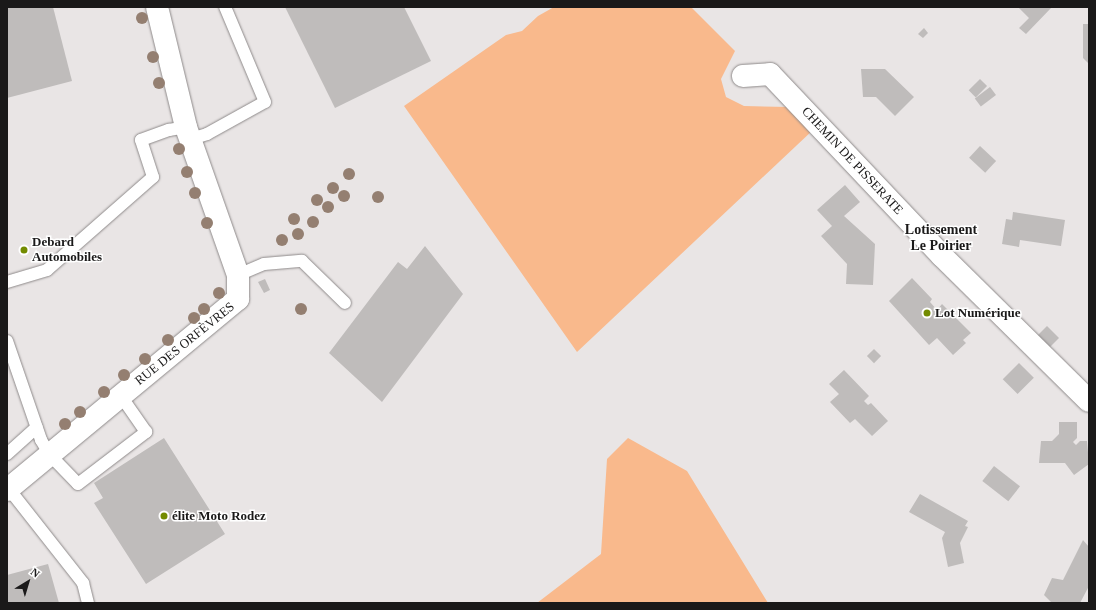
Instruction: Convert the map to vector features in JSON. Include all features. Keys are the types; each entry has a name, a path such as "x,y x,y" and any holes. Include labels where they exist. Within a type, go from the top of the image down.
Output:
{"street":[{"name":"RUE DES ORFÈVRES","path":"8,489 238,300 238,275 188,133 156,7"},
{"name":"CHEMIN DE PISSERATE","path":"743,76 770,74 942,256 1089,402"}],"lane":[{"path":"7,282 47,270 153,177 141,140 169,130 207,134 265,102 225,7"},
{"path":"238,275 264,264 302,261 345,303"},
{"path":"7,341 37,427 50,455 78,484 146,432 121,396"},
{"path":"7,454 37,427"},
{"path":"8,489 83,583 88,603"}],"shaded area":[{"path":"554,7 691,7 735,51 721,79 726,97 744,106 790,107 813,130 577,352 404,106 506,35 522,31 538,16"},
{"path":"628,438 687,471 768,603 537,603 601,554 607,459"}],"building":[{"path":"7,7 53,7 72,81 7,98"},
{"path":"285,7 404,7 431,61 335,108"},
{"path":"1018,7 1052,7 1026,34 1019,28 1029,18"},
{"path":"1083,24 1089,24 1089,64 1083,58"},
{"path":"924,28 928,33 923,38 918,34"},
{"path":"861,69 885,69 914,97 895,116 876,97 863,97"},
{"path":"980,79 987,86 976,97 969,90"},
{"path":"990,87 996,95 981,106 975,98"},
{"path":"980,146 996,161 985,173 969,158"},
{"path":"845,185 860,202 844,216 875,244 873,285 846,284 847,264 821,236 832,226 817,210"},
{"path":"1013,212 1065,220 1061,246 1020,240 1019,247 1002,244 1006,219 1012,220"},
{"path":"425,246 463,294 382,402 329,353 398,262 407,269"},
{"name":"Lot Numérique","path":"912,278 932,299 930,302 937,310 942,304 971,333 963,340 966,343 953,355 937,338 929,345 889,301"},
{"path":"265,279 270,290 264,293 258,282"},
{"path":"1047,326 1059,338 1046,351 1034,339"},
{"path":"874,349 881,356 874,363 867,356"},
{"path":"1019,363 1034,378 1018,394 1003,379"},
{"path":"844,370 869,396 864,401 868,405 871,403 888,421 872,436 855,419 850,423 830,402 839,394 829,384"},
{"path":"1059,422 1077,422 1077,438 1073,442 1076,445 1080,441 1087,441 1089,464 1074,475 1065,463 1039,463 1041,441 1052,441 1059,434"},
{"name":"élite Moto Rodez","path":"164,438 225,534 146,584 94,503 103,498 94,483"},
{"path":"994,466 1020,486 1008,501 982,481"},
{"path":"920,494 968,521 965,526 968,527 960,543 964,563 948,567 942,538 945,532 909,512"},
{"path":"1083,540 1089,547 1089,586 1080,603 1052,603 1044,595 1052,578 1063,580"},
{"path":"48,564 59,603 7,603 7,575"}],"place":[{"name":"Debard Automobiles","path":"24,250"},
{"name":"Lot Numérique","path":"927,313"},
{"name":"élite Moto Rodez","path":"164,516"}],"district":[{"name":"Lotissement Le Poirier","path":"941,238"}]}
